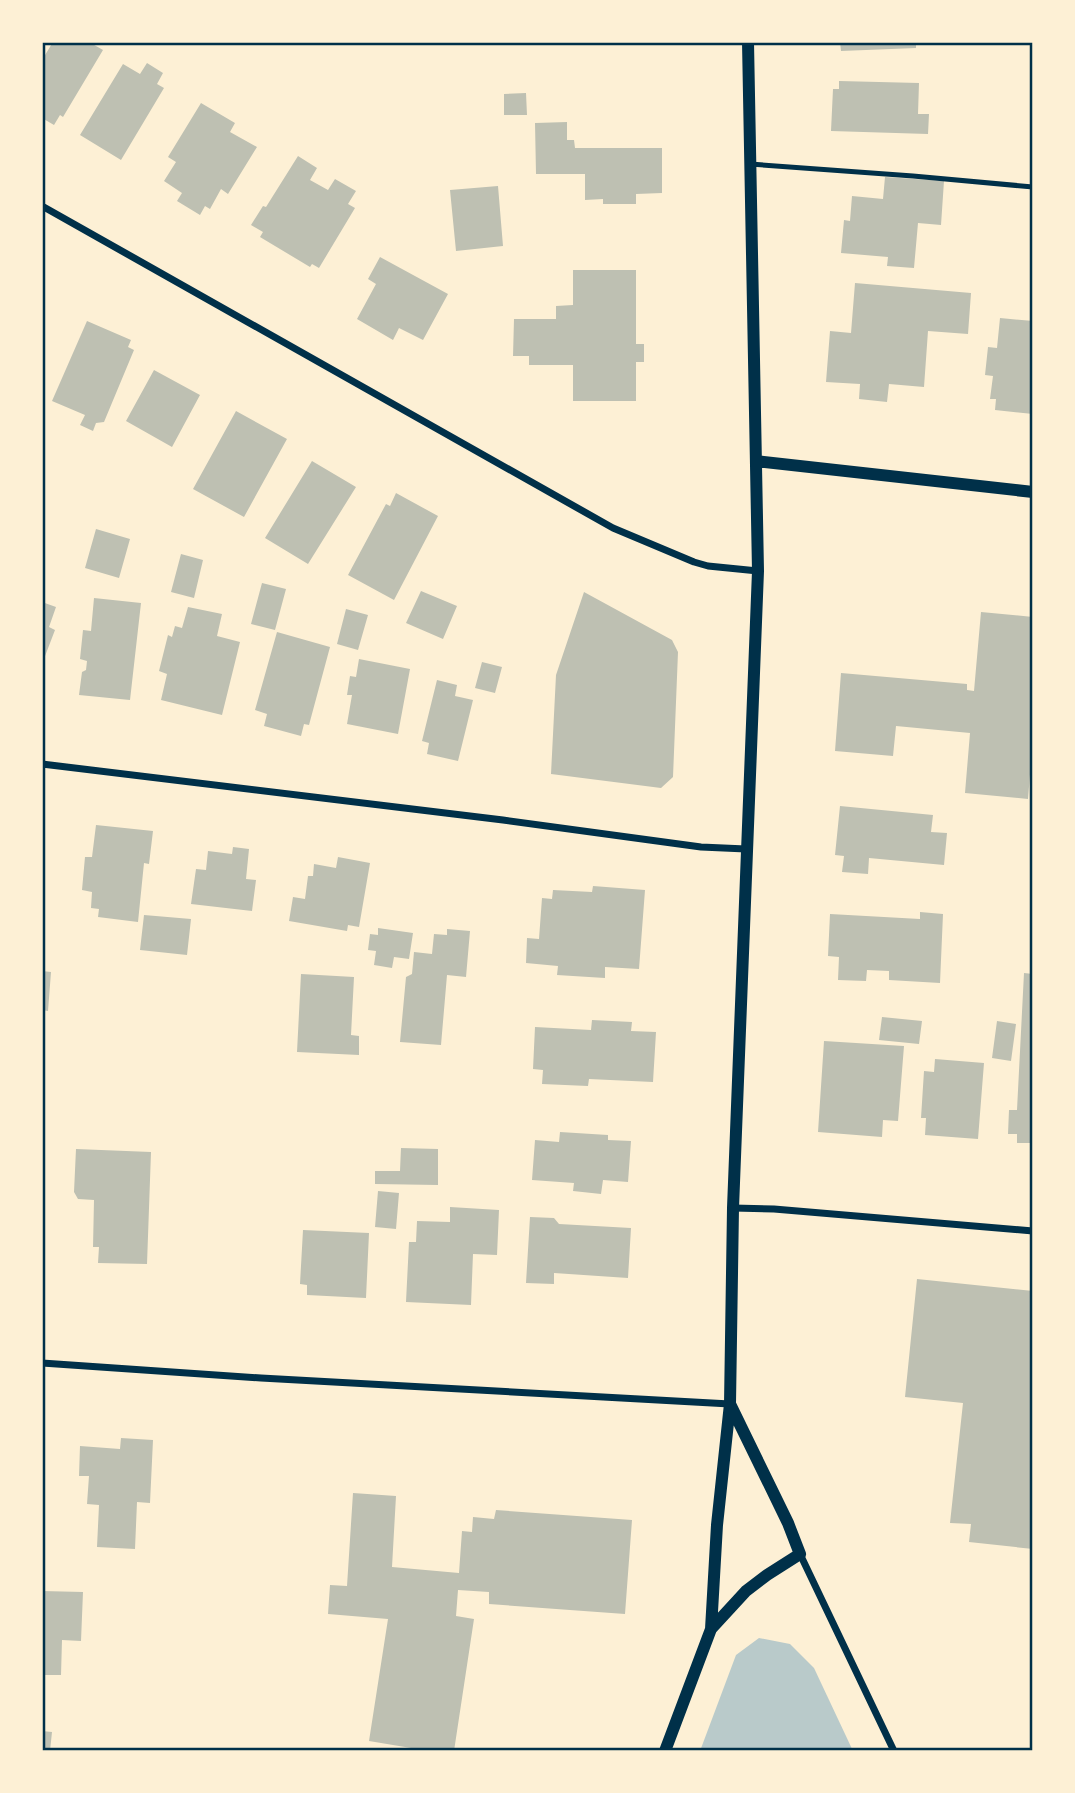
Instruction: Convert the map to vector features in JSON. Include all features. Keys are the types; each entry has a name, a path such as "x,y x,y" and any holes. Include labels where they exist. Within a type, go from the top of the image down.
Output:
{"street":[{"path":"665,1751 711,1629 717,1525 730,1404 733,1208 758,571 748,42"},
{"path":"42,206 613,528 694,562 758,571"},
{"path":"756,461 1033,492"},
{"path":"42,764 701,847 746,849"},
{"path":"733,1208 774,1209 1033,1231"},
{"path":"42,1363 730,1404"},
{"path":"730,1404 894,1751"},
{"path":"711,1629 746,1591 767,1574 800,1554"}],"lane":[{"path":"750,164 1033,187"}],"shaded area":[{"path":"759,1638 790,1644 814,1668 853,1751 700,1751 736,1655"}],"building":[{"path":"53,42 89,42 103,50 63,117 60,115 54,125 42,118 42,60"},
{"path":"840,42 916,42 916,48 841,51"},
{"path":"147,63 163,73 157,84 164,88 121,160 80,135 123,64 140,74"},
{"path":"839,81 919,83 918,114 929,114 928,134 831,131 833,89 839,89"},
{"path":"526,93 527,115 504,115 504,94"},
{"path":"201,103 235,123 230,132 257,147 228,194 221,189 210,209 205,206 200,215 177,201 182,193 164,181 176,162 168,157"},
{"path":"567,122 567,140 574,140 575,148 662,148 662,193 636,194 636,204 603,204 603,199 585,200 585,174 536,174 535,123"},
{"path":"298,156 317,168 310,180 328,190 335,179 356,191 348,204 355,208 319,268 312,264 310,267 260,237 263,232 251,225 263,206 266,207"},
{"path":"885,177 944,181 941,225 918,223 914,268 887,266 888,257 841,253 844,220 850,221 852,196 883,199"},
{"path":"498,186 503,246 456,251 450,190"},
{"path":"380,257 448,294 423,340 399,328 393,340 357,319 376,284 368,279"},
{"path":"573,270 636,270 636,344 644,344 644,362 636,362 636,401 573,401 573,365 529,365 529,356 513,356 514,319 556,319 556,306 573,305"},
{"path":"855,283 971,293 968,334 928,331 924,387 889,384 887,402 859,399 860,384 826,382 830,331 851,333"},
{"path":"1000,318 1033,321 1033,414 995,410 996,399 990,399 993,376 985,375 988,347 997,348"},
{"path":"87,321 131,340 128,347 134,350 104,422 96,423 93,431 80,425 85,415 52,401"},
{"path":"154,370 200,395 172,447 126,421"},
{"path":"236,411 287,439 244,517 193,489"},
{"path":"312,461 356,487 308,564 265,538"},
{"path":"396,493 438,516 394,600 348,575 386,504 390,506"},
{"path":"96,529 130,539 119,578 85,568"},
{"path":"181,554 203,560 194,598 171,592"},
{"path":"262,583 286,589 275,630 251,624"},
{"path":"421,591 457,606 443,639 406,623"},
{"path":"584,592 672,640 678,652 673,777 661,788 551,774 556,675"},
{"path":"94,598 141,603 130,700 79,695 82,672 86,670 87,661 80,659 83,630 91,631"},
{"path":"42,602 56,607 49,627 55,630 42,664"},
{"path":"188,607 222,614 217,636 240,642 222,715 161,700 167,674 159,671 168,635 172,637 175,626 182,628"},
{"path":"346,609 368,615 358,650 337,644"},
{"path":"981,612 1033,617 1033,737 1028,799 965,793 970,733 896,726 893,756 835,751 841,673 967,684 967,690 974,691"},
{"path":"277,632 330,647 309,725 304,724 301,736 264,726 267,714 255,710"},
{"path":"359,659 410,669 398,734 347,724 352,695 347,695 350,676 356,677"},
{"path":"482,662 502,667 495,693 475,688"},
{"path":"437,680 457,685 455,696 473,700 458,761 427,754 429,743 422,741"},
{"path":"840,806 933,815 931,832 947,833 944,865 869,858 868,874 842,872 844,856 835,855"},
{"path":"96,825 153,831 149,864 144,863 138,922 98,917 99,909 91,908 92,892 82,890 85,857 92,857"},
{"path":"233,847 249,849 246,879 256,880 252,911 191,904 196,869 206,870 208,851 232,854"},
{"path":"338,857 370,863 359,927 348,925 347,931 289,921 293,897 305,899 308,876 313,876 314,864 336,868"},
{"path":"593,886 645,890 639,969 605,967 605,978 557,975 558,966 526,963 527,938 539,939 542,898 552,899 553,890 592,892"},
{"path":"920,912 943,914 940,983 889,980 889,971 867,970 866,981 838,980 839,957 828,956 830,914 920,919"},
{"path":"144,915 191,919 187,955 140,950"},
{"path":"378,928 413,933 409,959 394,957 392,968 374,965 376,951 368,950 370,934 378,935"},
{"path":"447,929 470,931 466,977 447,975 441,1045 400,1042 406,977 412,974 414,952 432,954 434,934 447,935"},
{"path":"42,971 51,972 48,1011 42,1010"},
{"path":"1024,973 1033,974 1033,1143 1017,1143 1017,1134 1008,1134 1009,1110 1017,1110"},
{"path":"301,974 354,977 351,1035 359,1036 359,1055 297,1052"},
{"path":"882,1017 922,1021 919,1044 879,1040"},
{"path":"592,1020 632,1022 631,1031 656,1032 653,1082 589,1079 588,1086 542,1084 543,1070 533,1069 535,1027 591,1030"},
{"path":"997,1021 1016,1024 1011,1061 992,1058"},
{"path":"824,1041 904,1046 898,1121 883,1120 882,1137 818,1132"},
{"path":"935,1059 984,1063 978,1139 925,1135 926,1118 921,1118 924,1071 934,1072"},
{"path":"560,1132 608,1135 608,1140 631,1141 628,1182 603,1180 601,1194 573,1191 574,1183 532,1180 535,1140 559,1142"},
{"path":"401,1148 438,1149 438,1185 375,1184 375,1171 400,1171"},
{"path":"76,1149 151,1152 147,1264 98,1263 99,1247 93,1247 94,1200 78,1199 74,1192"},
{"path":"378,1191 399,1193 396,1229 375,1227"},
{"path":"450,1207 499,1210 497,1255 473,1254 471,1305 406,1302 409,1242 416,1242 417,1221 450,1222"},
{"path":"530,1217 554,1218 559,1224 631,1228 628,1278 554,1273 554,1284 526,1283"},
{"path":"303,1230 369,1233 366,1298 307,1295 307,1285 300,1284"},
{"path":"917,1279 1033,1291 1033,1549 969,1542 971,1524 950,1523 963,1403 905,1397"},
{"path":"121,1438 153,1440 150,1503 137,1502 135,1549 97,1547 99,1505 87,1504 89,1476 79,1476 80,1446 120,1449"},
{"path":"353,1493 396,1496 392,1567 459,1573 462,1531 472,1532 473,1517 494,1519 496,1510 632,1520 625,1614 489,1604 489,1592 458,1590 456,1616 474,1619 454,1751 429,1751 369,1741 388,1619 328,1614 330,1585 347,1586"},
{"path":"42,1591 83,1592 81,1641 62,1640 61,1675 42,1675"},
{"path":"42,1731 52,1732 50,1751 42,1751"}]}
